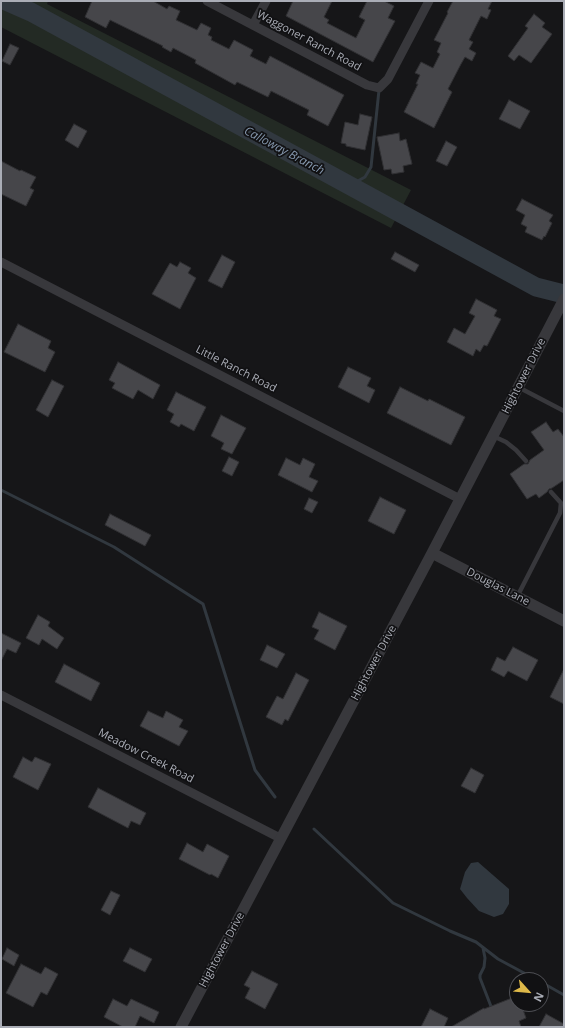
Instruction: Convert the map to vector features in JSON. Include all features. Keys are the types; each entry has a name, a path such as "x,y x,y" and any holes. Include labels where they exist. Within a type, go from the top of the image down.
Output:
{"street":[{"name":"Waggoner Ranch Road","path":"207,1 367,85 379,88 388,79 429,1"},
{"path":"253,25 266,1"},
{"name":"Little Ranch Road","path":"1,262 460,499"},
{"name":"Hightower Drive","path":"181,1027 432,553 564,298"},
{"name":"Douglas Lane","path":"432,553 564,621"},
{"name":"Meadow Creek Road","path":"1,696 280,838"}],"lane":[{"path":"518,387 564,411"},
{"path":"493,436 506,442 526,461"},
{"path":"517,597 560,513 561,504 551,492"}],"shaded area":[{"path":"1,1 48,1 47,4 411,190 391,228 1,27"},
{"path":"478,862 509,889 509,904 503,914 494,917 479,911 460,889 465,872 471,863"}],"building":[{"path":"92,1 153,1 167,9 169,6 180,11 176,20 197,30 201,23 211,28 208,35 212,37 211,40 229,49 234,40 253,50 250,56 266,64 270,56 344,95 328,126 307,115 309,110 271,91 268,97 237,82 235,85 195,63 196,60 173,48 171,52 162,47 163,46 110,20 106,28 85,17"},
{"path":"293,1 332,1 324,17 329,20 327,23 356,38 365,20 359,17 367,1 384,1 394,6 388,18 395,21 373,62 286,16"},
{"path":"453,1 492,1 488,9 491,10 487,19 481,16 469,40 473,42 469,49 476,53 472,61 465,57 461,64 448,89 452,92 434,128 404,112 418,84 416,84 420,75 415,73 421,62 433,68 440,54 437,52 441,43 434,40"},
{"path":"534,14 545,23 542,27 552,34 531,63 519,55 514,61 508,56 528,28 525,26"},
{"path":"10,44 19,48 10,65 2,61"},
{"path":"509,100 530,111 520,129 499,119"},
{"path":"360,114 372,117 365,150 346,146 346,144 341,143 345,122 358,125"},
{"path":"74,124 87,131 78,148 65,140"},
{"path":"399,133 400,141 406,139 412,164 403,166 404,172 392,174 391,169 384,170 377,137"},
{"path":"446,141 457,147 447,166 436,161"},
{"path":"1,161 36,177 30,188 34,190 26,206 1,194"},
{"path":"522,199 553,215 549,221 552,223 542,240 525,232 527,227 521,224 525,215 516,210"},
{"path":"395,252 419,265 415,272 391,259"},
{"path":"222,255 235,262 222,288 208,281"},
{"path":"180,262 191,268 188,273 196,278 180,309 152,294 170,263 177,267"},
{"path":"476,299 497,310 494,316 501,319 487,346 484,345 480,352 476,349 473,356 447,342 454,328 465,334 475,316 469,313"},
{"path":"18,324 51,341 48,348 55,352 45,372 4,352"},
{"path":"118,362 160,385 153,399 138,390 133,399 112,388 115,383 109,380"},
{"path":"348,367 371,378 367,386 375,390 369,403 338,387"},
{"path":"52,380 64,386 48,417 36,410"},
{"path":"400,387 428,401 429,399 465,417 451,445 387,413"},
{"path":"176,392 206,407 194,431 181,424 179,427 170,422 174,414 167,410"},
{"path":"221,415 246,428 232,454 221,449 224,443 211,436"},
{"path":"546,422 553,432 558,429 564,437 564,480 549,489 539,498 536,494 527,499 510,474 524,464 528,464 530,460 544,450 531,432"},
{"path":"229,457 239,462 232,476 222,471"},
{"path":"286,458 300,465 303,458 315,464 309,477 318,481 312,492 278,475"},
{"path":"380,497 406,510 394,534 368,521"},
{"path":"309,498 318,502 312,513 304,509"},
{"path":"110,514 151,535 145,546 105,525"},
{"path":"319,612 347,626 335,650 314,639 319,630 312,627"},
{"path":"38,615 50,622 48,626 64,638 57,649 42,639 39,645 26,638"},
{"path":"1,633 21,643 16,653 7,649 1,661"},
{"path":"267,645 285,654 277,668 260,660"},
{"path":"513,647 538,660 527,681 508,671 504,677 491,670 497,657 505,661"},
{"path":"64,664 100,683 91,701 55,682"},
{"path":"564,669 564,704 550,697"},
{"path":"296,673 309,680 288,721 285,719 282,725 266,717 277,696 283,699"},
{"path":"148,711 163,718 166,711 183,720 179,727 188,731 179,746 140,726"},
{"path":"23,757 32,762 35,757 51,764 38,790 13,777"},
{"path":"471,768 484,775 475,793 461,786"},
{"path":"98,788 146,813 140,825 131,821 128,828 88,807"},
{"path":"187,843 203,852 207,844 229,856 218,878 179,859"},
{"path":"111,891 120,895 110,915 101,910"},
{"path":"7,948 19,955 14,966 2,959"},
{"path":"130,948 152,959 145,972 123,961"},
{"path":"21,964 41,974 45,967 58,974 47,995 41,992 33,1007 6,993"},
{"path":"252,971 278,984 265,1009 245,998 250,988 244,985"},
{"path":"113,999 127,1006 131,999 159,1012 154,1023 140,1016 135,1027 123,1027 104,1017"},
{"path":"509,999 509,1012 524,1012 526,1018 519,1021 521,1027 451,1027 484,1009"},
{"path":"430,1009 448,1018 444,1027 421,1027"},
{"path":"546,1014 564,1024 564,1027 539,1027"}],"waterway":[{"name":"Calloway Branch","path":"6,1 31,12 536,287 564,294"},
{"path":"323,171 356,182 365,177 371,167 379,90"},
{"path":"1,490 114,547 203,604 255,770 275,797"},
{"path":"314,829 393,903 476,942 498,959 522,972"},
{"path":"483,948 485,958 484,967 480,978 492,1009"},
{"path":"549,987 564,995"}]}
